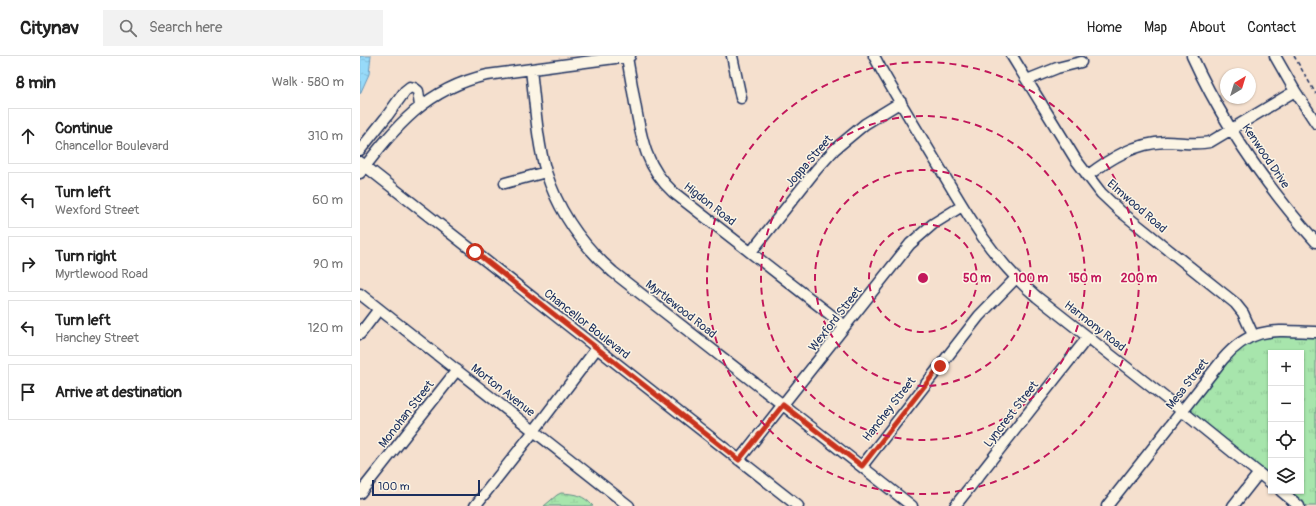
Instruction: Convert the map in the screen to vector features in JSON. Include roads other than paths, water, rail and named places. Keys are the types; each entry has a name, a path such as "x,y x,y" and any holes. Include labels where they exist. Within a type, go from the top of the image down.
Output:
{"street":[{"path":"362,167 401,122 420,106 441,92 475,78 629,56"},
{"name":"Higdon Road","path":"629,56 641,138 645,152 661,180 673,192 752,252 845,326"},
{"path":"732,56 741,98"},
{"name":"Harmony Road","path":"874,56 962,206 989,247 1016,278 1037,297 1268,480"},
{"name":"Elmwood Road","path":"1012,56 1087,176 1101,193 1120,211 1236,303 1243,313 1253,335"},
{"name":"Kenwood Drive","path":"1192,56 1213,97 1247,154 1269,186 1316,242"},
{"path":"1275,56 1295,91 1316,123"},
{"path":"1027,80 1057,68 1081,62"},
{"name":"Myrtlewood Road","path":"531,70 540,142 546,172 554,195 580,240 613,272 912,506"},
{"path":"360,150 405,91 410,87 418,91 420,106"},
{"path":"1087,176 1113,158 1136,147 1162,142 1207,143 1216,140 1295,91"},
{"name":"Joppa Street","path":"752,252 816,170 831,154 860,128 901,102"},
{"name":"Chancellor Boulevard","path":"362,167 597,348 798,506"},
{"path":"505,183 546,172"},
{"name":"Wexford Street","path":"739,460 917,236 932,224 962,206"},
{"name":"Hanchey Street","path":"862,466 979,316 1016,278"},
{"name":"Morton Avenue","path":"360,294 629,506"},
{"path":"360,334 379,309"},
{"name":"Mesa Street","path":"1107,506 1229,352 1241,342 1253,335 1273,331 1316,332"},
{"name":"Lyncrest Street","path":"955,506 1088,337"},
{"path":"475,506 597,348"},
{"name":"Monohan Street","path":"360,493 457,370"},
{"path":"1233,506 1259,473"},
{"path":"1285,494 1299,506"}],"water":[{"path":"360,56 371,56 369,74 360,94"}]}
